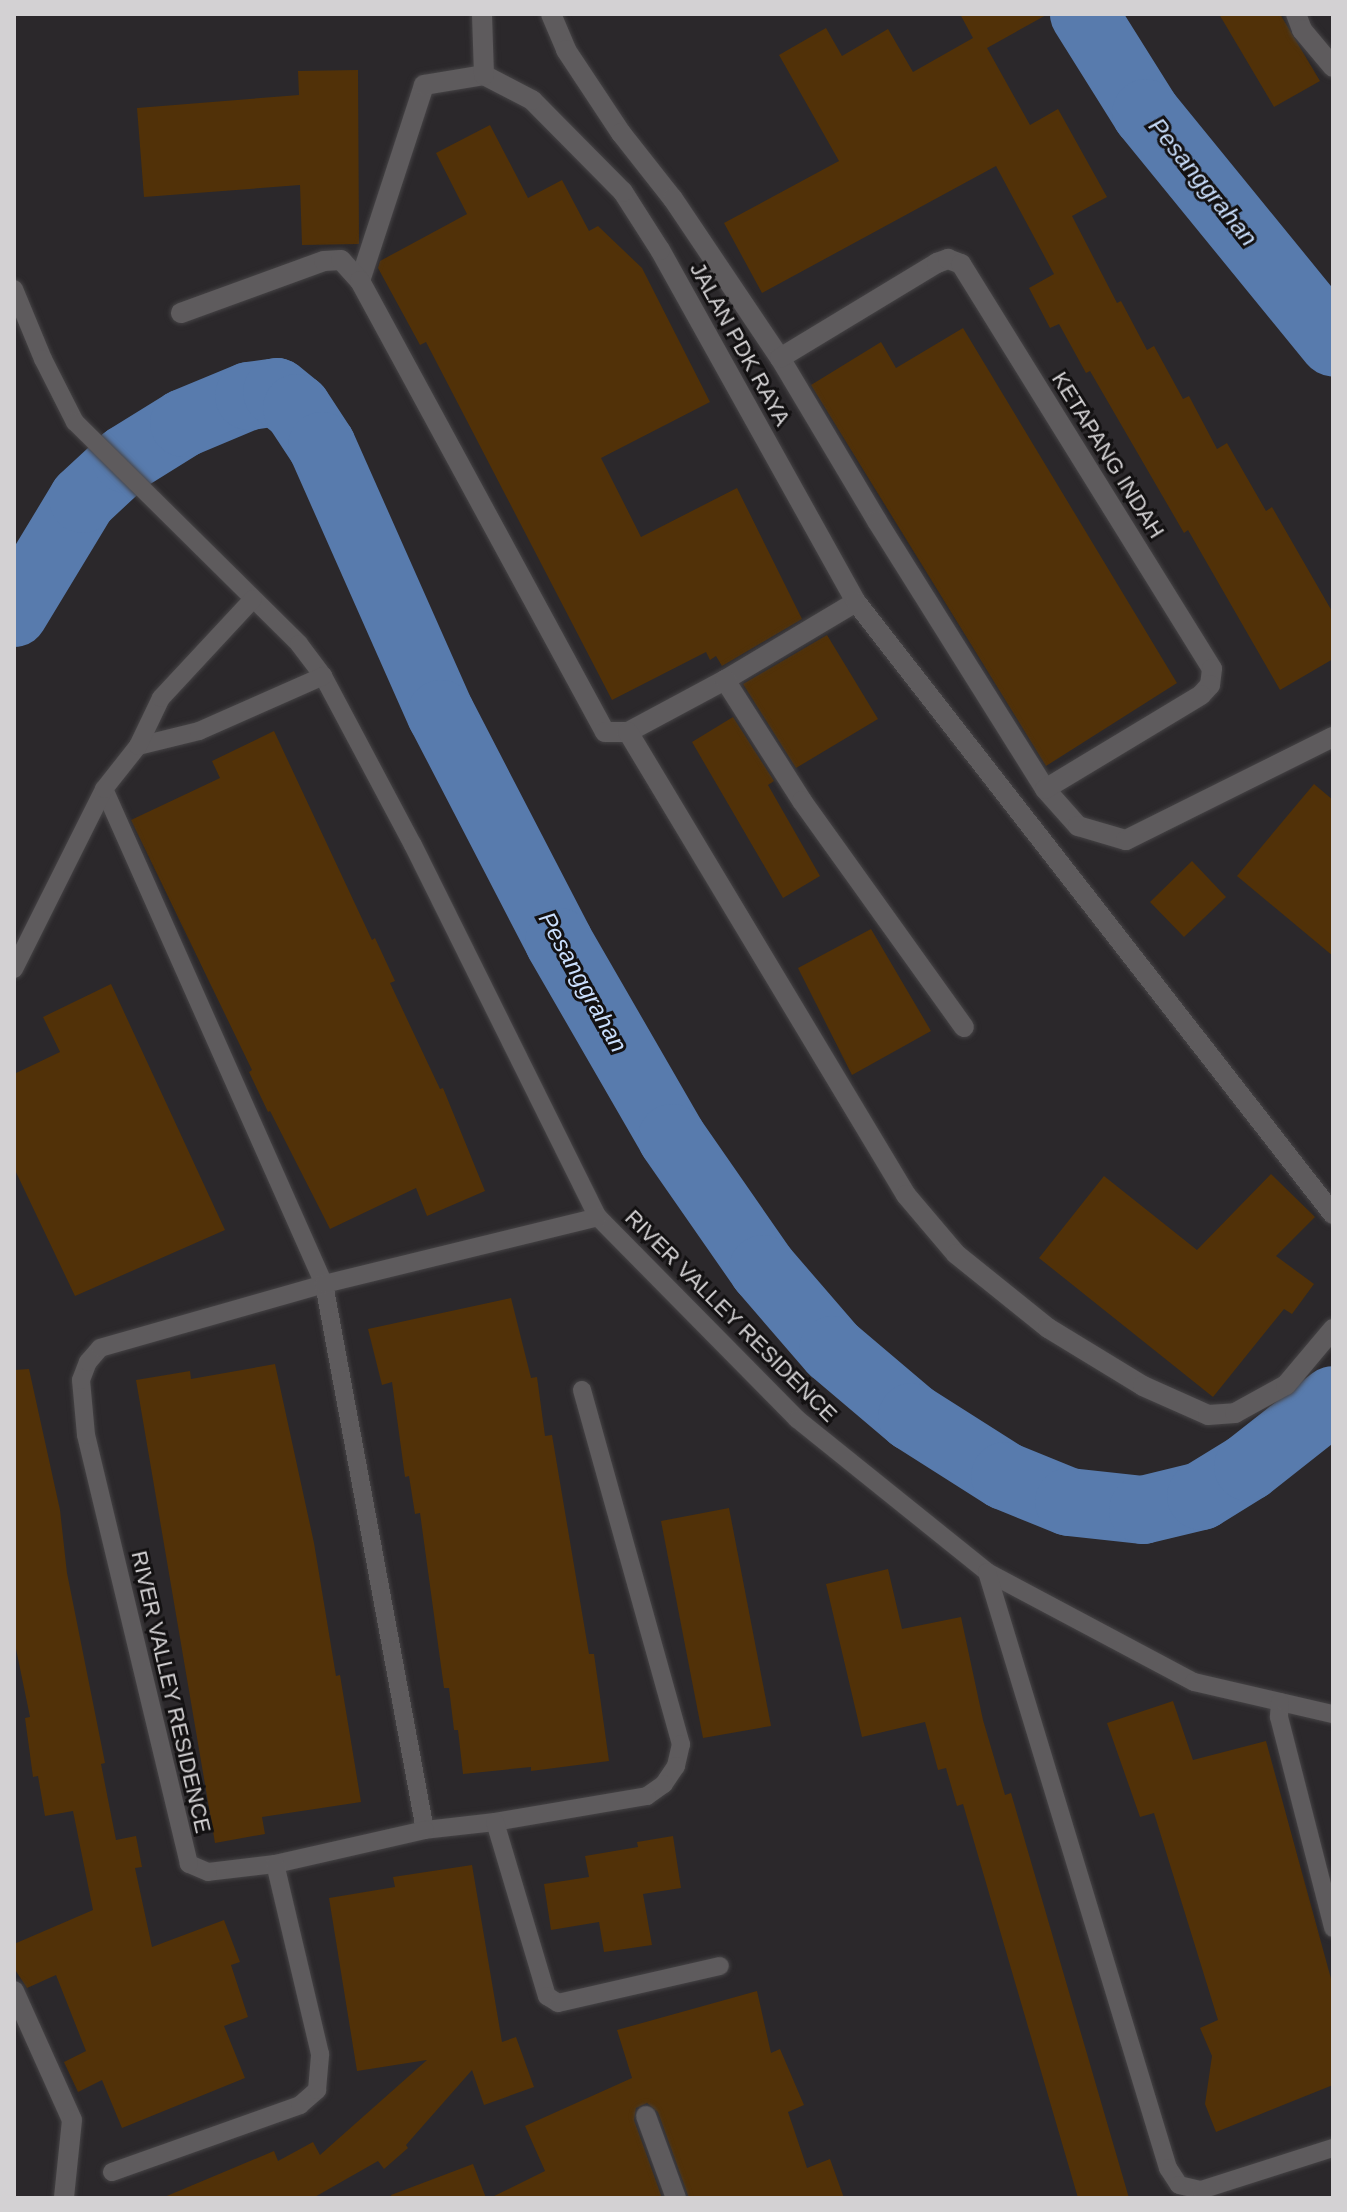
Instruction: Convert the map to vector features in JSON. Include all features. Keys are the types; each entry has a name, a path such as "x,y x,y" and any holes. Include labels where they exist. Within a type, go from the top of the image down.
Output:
{"street":[{"path":"360,281 424,85 484,75 482,14"},
{"path":"551,14 574,62 621,133 673,199 780,358 877,521 1045,789 1078,826 1126,840 1333,737"},
{"path":"1296,14 1302,30 1333,67"},
{"name":"JALAN PDK RAYA","path":"484,75 532,100 623,192 660,250 856,602 1333,1214"},
{"name":"KETAPANG INDAH","path":"780,358 937,263 948,259 961,264 1212,669 1210,685 1201,695 1045,789"},
{"path":"181,313 324,261 341,260 360,281 605,732 628,732 725,680 856,602"},
{"path":"725,680 802,801 964,1027"},
{"path":"628,732 906,1195 956,1254 1048,1328 1143,1386 1208,1415 1235,1413 1286,1385 1333,1329"},
{"path":"14,1991 72,2120 64,2198"},
{"path":"646,2116 676,2198"}],"lane":[{"name":"RIVER VALLEY RESIDENCE","path":"14,289 43,359 75,422 299,644 323,676 413,845 598,1217 797,1419 987,1572 1194,1682 1333,1714"},
{"path":"14,969 104,789 138,746 161,698 253,599"},
{"path":"138,746 199,731 323,676"},
{"path":"104,789 324,1284 425,1830"},
{"name":"RIVER VALLEY RESIDENCE","path":"582,1390 681,1744 676,1766 664,1784 647,1796 495,1822 425,1830 275,1864 199,1871 189,1864 86,1435 81,1380 88,1362 100,1348 324,1284 598,1217"},
{"path":"987,1572 1168,2168 1179,2185 1201,2190 1333,2148"},
{"path":"1280,1702 1279,1717 1333,1928"},
{"path":"495,1822 547,1996 558,2003 720,1966"},
{"path":"112,2172 300,2105 317,2090 320,2054 275,1864"}],"building":[{"path":"960,14 1048,14 987,48 1030,125 1058,109 1107,197 1072,216 1117,303 1121,301 1147,350 1154,346 1183,399 1189,396 1217,449 1227,443 1266,511 1272,507 1333,613 1333,659 1280,690 1188,530 1184,533 1090,371 1086,373 1059,324 1050,328 1029,288 1054,274 996,166 762,293 724,223 839,161 779,55 826,28 842,56 888,29 913,72 973,38"},
{"path":"1219,14 1280,14 1320,81 1274,107"},
{"path":"358,70 359,244 302,245 300,185 144,197 137,108 299,95 298,71"},
{"path":"490,125 528,198 562,180 589,231 598,226 642,268 710,402 601,458 641,537 737,488 802,619 722,666 716,656 710,660 706,652 612,700 426,342 420,345 378,268 380,261 467,214 436,153"},
{"path":"963,328 1177,683 1046,766 811,385 881,342 896,368"},
{"path":"827,635 878,719 796,768 743,684"},
{"path":"733,717 774,781 768,785 820,876 783,898 692,742"},
{"path":"274,731 372,940 375,938 395,981 390,983 440,1089 443,1088 485,1191 427,1216 416,1188 330,1229 268,1112 249,1072 252,1070 131,820 220,778 212,761"},
{"path":"1314,784 1333,800 1333,956 1237,876"},
{"path":"1192,861 1226,897 1184,937 1150,902"},
{"path":"871,929 931,1031 852,1075 798,968"},
{"path":"111,984 225,1230 75,1296 14,1168 14,1074 60,1052 43,1017"},
{"path":"1271,1174 1315,1217 1276,1256 1314,1284 1292,1314 1284,1309 1213,1397 1039,1258 1104,1176 1197,1250"},
{"path":"511,1298 531,1378 537,1377 545,1436 552,1435 589,1654 594,1654 609,1761 531,1771 531,1767 463,1774 449,1688 444,1688 420,1513 415,1514 409,1476 405,1477 392,1382 382,1385 368,1329"},
{"path":"275,1364 314,1543 336,1676 340,1675 361,1802 262,1817 265,1834 215,1843 136,1380 190,1371 191,1379"},
{"path":"29,1369 60,1510 67,1573 105,1763 101,1764 116,1840 136,1836 142,1867 135,1868 152,1947 224,1920 240,1962 231,1965 248,2017 224,2026 245,2078 122,2128 102,2080 78,2092 64,2062 86,2051 56,1975 27,1988 14,1968 14,1944 93,1910 73,1811 45,1816 38,1776 33,1777 25,1718 30,1717 14,1639 14,1370"},
{"path":"729,1508 771,1726 703,1738 661,1521"},
{"path":"888,1569 902,1629 961,1617 983,1720 1005,1795 1011,1793 1129,2198 1078,2198 963,1804 957,1806 946,1768 938,1770 925,1722 862,1737 826,1584"},
{"path":"1173,1701 1193,1760 1266,1741 1333,1986 1333,2085 1216,2132 1205,2104 1212,2056 1200,2028 1218,2020 1154,1813 1140,1817 1107,1723"},
{"path":"673,1836 681,1888 643,1894 652,1945 604,1952 599,1922 551,1930 544,1884 589,1877 585,1856 638,1847 637,1842"},
{"path":"472,1865 502,2042 516,2037 534,2087 484,2105 472,2070 406,2145 408,2148 384,2169 378,2161 313,2198 162,2198 274,2151 278,2161 313,2142 320,2155 427,2060 357,2071 329,1898 395,1887 393,1877"},
{"path":"757,1991 771,2053 780,2049 804,2105 788,2112 807,2168 830,2159 844,2198 689,2198 658,2112 647,2103 636,2108 634,2120 662,2198 490,2198 545,2171 525,2126 632,2078 617,2030"},
{"path":"473,2164 486,2198 392,2198 391,2195"}],"waterway":[{"name":"Pesanggrahan","path":"1084,14 1146,113 1333,342"},
{"name":"Pesanggrahan","path":"14,613 83,499 126,459 184,423 249,396 277,392 297,408 322,446 441,714 559,942 672,1138 763,1269 833,1350 912,1417 1005,1476 1069,1502 1143,1510 1201,1496 1248,1467 1333,1400"}]}
